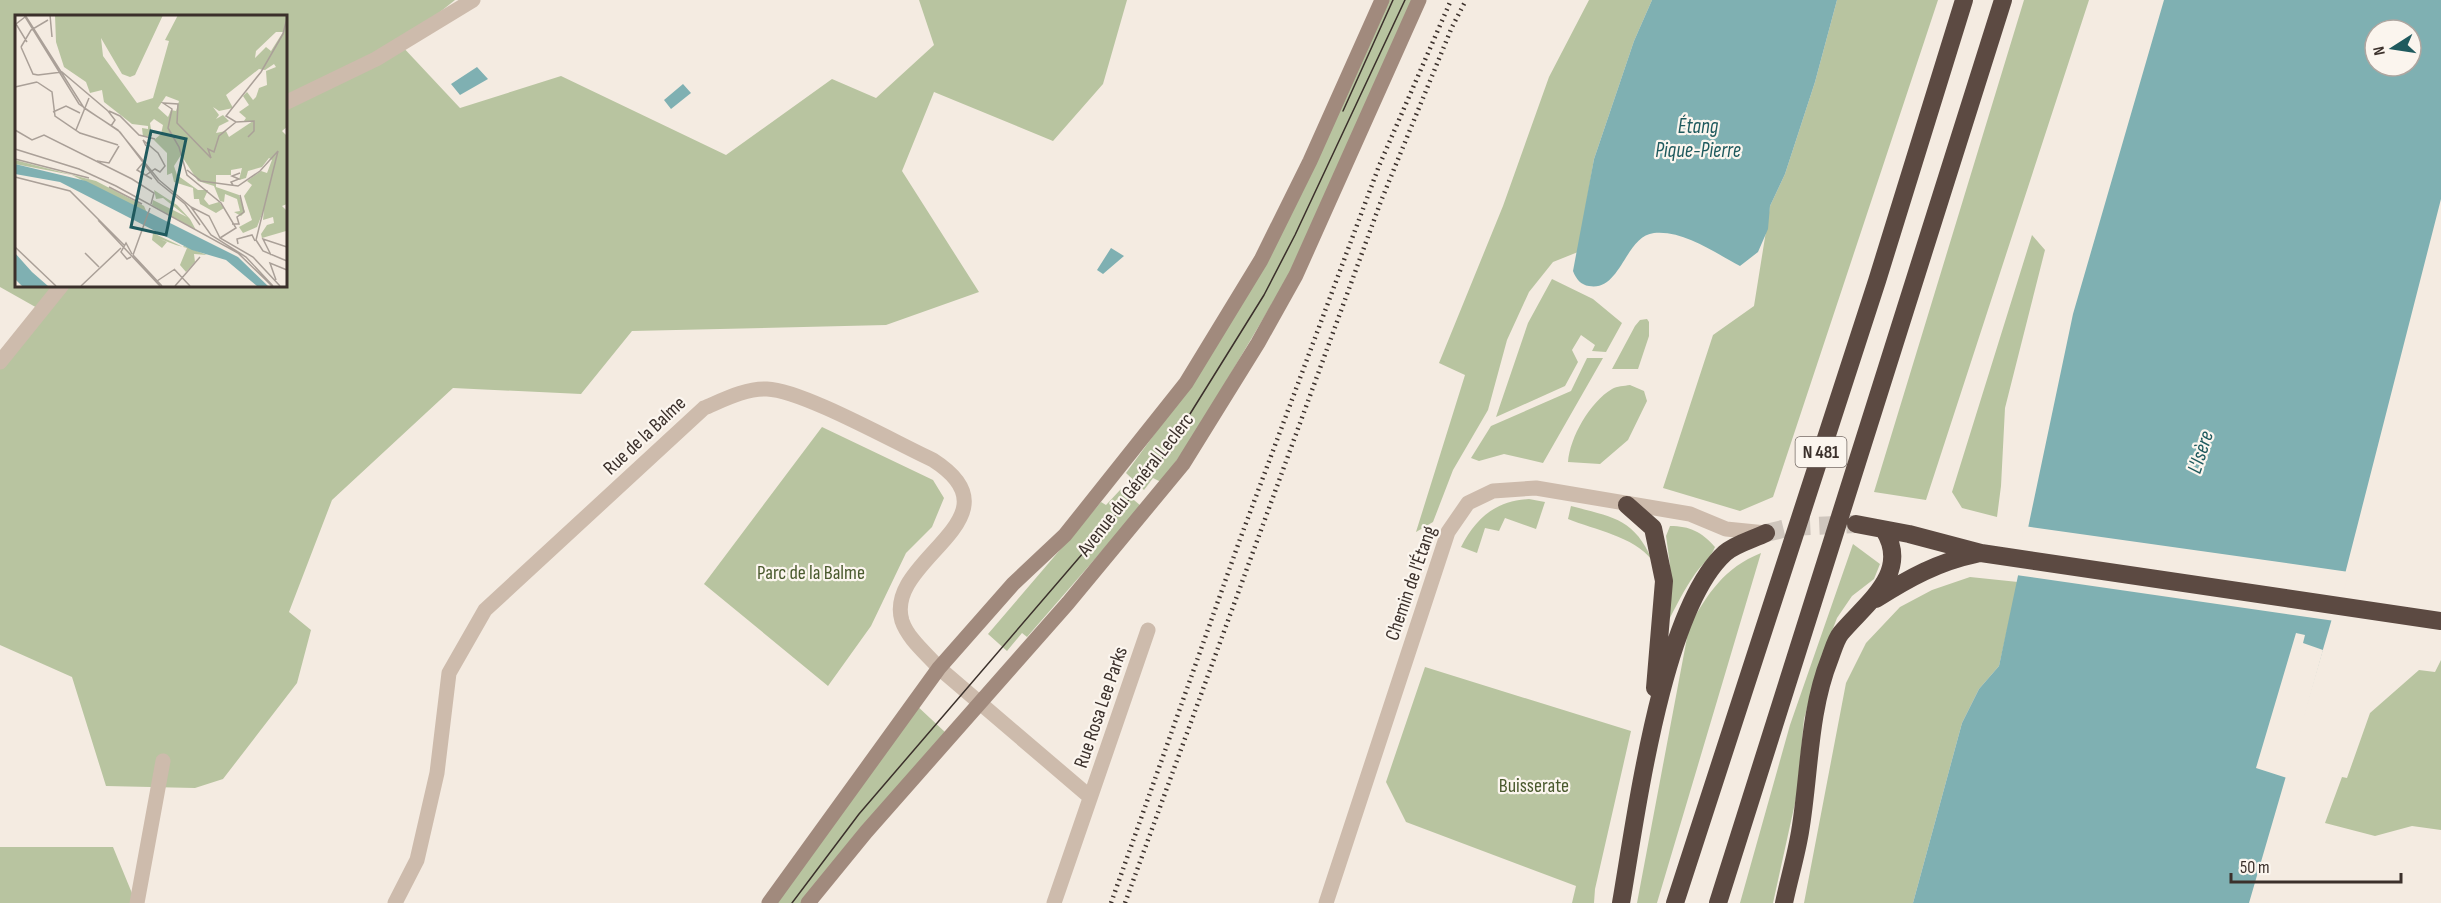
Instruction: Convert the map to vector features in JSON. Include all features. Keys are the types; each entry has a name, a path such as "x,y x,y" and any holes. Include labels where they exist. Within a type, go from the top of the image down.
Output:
{"highway":[{"name":"N 481","path":"1675,903 1877,281 1964,0"},
{"name":"N 481","path":"1718,903 2003,0"},
{"path":"1621,903 1651,735 1664,581 1653,528 1627,505"},
{"path":"1856,524 1909,534 1981,553 2441,621"},
{"path":"1872,601 1894,558 1890,541 1884,530"},
{"path":"1651,735 1678,638 1701,581 1726,551 1766,533"},
{"path":"1784,903 1800,832 1808,753 1820,683 1839,635 1872,601 1912,576 1949,560 1981,553"}],"main road":[{"name":"Avenue du Général Leclerc","path":"769,903 939,668 1013,584 1065,535 1186,382 1261,260 1310,161 1382,0"},
{"name":"Avenue du Général Leclerc","path":"808,903 866,832 1068,603 1170,480 1214,417 1296,275 1419,0"}],"street":[{"path":"286,103 376,59 472,0"},
{"path":"0,362 61,286"},
{"name":"Rue de la Balme","path":"395,903 417,860 437,773 448,672 485,610 704,408 734,396 766,389 803,399 933,460 952,473 964,489 964,504 958,522 909,584 901,605 902,621 939,668 980,704"},
{"name":"Chemin de l'Étang","path":"1326,903 1448,532 1468,503 1493,491 1536,488 1690,514 1726,529 1766,533"},
{"name":"Rue Rosa Lee Parks","path":"1054,903 1148,630"},
{"name":"Rue Rosa Lee Parks","path":"980,704 1090,797"},
{"path":"137,903 163,761"}],"green space":[{"path":"0,0 455,0 400,44 460,108 561,76 726,155 832,79 876,98 934,45 919,0 1127,0 1103,84 1053,141 934,92 902,171 979,292 886,325 632,331 581,394 453,388 332,500 289,612 311,630 297,683 223,779 195,788 106,786 72,677 0,645 0,359 39,309 0,287"},
{"path":"1388,0 1414,0 1289,275 1192,439 1161,482 1153,478 1144,490 1126,473 1192,383"},
{"path":"1589,0 1652,0 1634,41 1594,159 1578,252 1553,262 1529,292 1507,340 1488,410 1453,470 1433,522 1416,532 1465,375 1439,363 1503,206 1549,77"},
{"path":"1837,0 1938,0 1773,497 1740,511 1663,488 1713,335 1754,306 1770,206 1785,174 1815,82"},
{"path":"2024,0 2089,0 1926,500 1874,492"},
{"path":"2032,235 2045,250 2005,408 1997,517 1962,508 1952,492"},
{"path":"1552,279 1593,299 1622,323 1606,352 1592,351 1595,345 1581,335 1572,350 1578,362 1565,386 1496,417 1528,323"},
{"path":"1647,319 1649,336 1638,369 1612,369 1635,326 1640,320"},
{"path":"1587,358 1603,358 1543,463 1504,454 1479,461 1471,458 1491,426 1571,391"},
{"path":"1630,385 1644,391 1647,401 1628,440 1600,464 1568,462 1577,431 1596,402 1612,389"},
{"name":"Parc de la Balme","path":"822,427 933,480 944,498 932,527 906,553 871,626 828,686 704,584"},
{"path":"1121,489 1141,506 1027,637 1022,633 1007,651 988,634 1101,502 1106,505"},
{"path":"1529,499 1545,502 1536,529 1505,518 1499,531 1485,528 1477,553 1461,547 1480,520 1496,507 1517,500"},
{"path":"1571,506 1610,517 1629,527 1638,535 1652,560 1635,545 1624,539 1568,519"},
{"path":"1670,526 1695,531 1715,547 1687,586 1667,624 1670,565 1666,536"},
{"path":"1853,544 1880,564 1874,579 1852,596 1837,618 1819,665 1804,719 1797,794 1773,903 1740,903 1790,725"},
{"path":"1761,553 1657,903 1637,903 1689,627 1718,583 1737,566"},
{"path":"1970,577 2018,582 1999,666 1979,689 1962,723 1913,903 1804,903 1846,683 1866,643 1900,607 1932,590"},
{"path":"2441,660 2441,830 2412,826 2375,836 2325,823 2342,777 2347,778 2370,713 2419,670 2435,672"},
{"name":"Buisserate","path":"1425,667 1631,731 1595,889 1594,903 1572,903 1576,886 1406,822 1386,782"},
{"path":"915,704 946,733 802,903 775,903"},
{"path":"0,847 113,847 136,903 0,903"}],"water":[{"name":"Étang Pique-Pierre","path":"1652,0 1837,0 1815,82 1785,174 1770,206 1768,229 1758,252 1740,266 1688,239 1677,235 1654,233 1644,236 1636,243 1609,281 1600,286 1589,286 1579,281 1573,271 1594,159 1634,41"},
{"name":"L'Isère","path":"2164,0 2441,0 2441,199 2345,574 2249,903 1913,903 1962,723 1979,689 1999,666 2073,314"},
{"path":"477,67 488,79 460,95 451,84"},
{"path":"683,84 691,93 671,109 664,100"},
{"path":"1111,248 1124,256 1103,274 1097,270"}],"pier":[{"path":"2024,526 2349,572 2335,621 2016,575"},
{"path":"2296,633 2305,635 2303,643 2323,650 2287,778 2256,768"}],"tunnel":[{"path":"1766,533 1791,527 1856,524"}],"tram line":[{"path":"1343,111 1393,0"},
{"path":"792,903 859,814 1157,467 1264,295 1295,235 1405,0"}],"railway":[{"path":"1111,903 1239,542 1379,166 1451,0"},
{"path":"1125,903 1381,201 1452,27 1466,0"}]}
